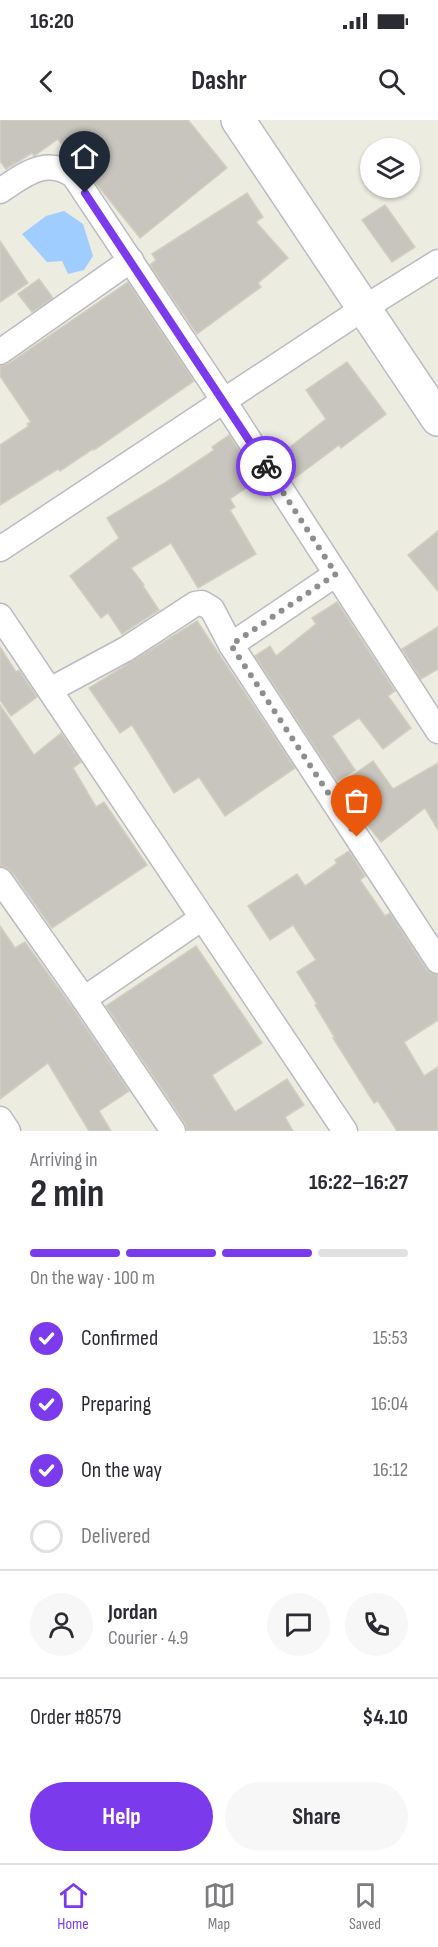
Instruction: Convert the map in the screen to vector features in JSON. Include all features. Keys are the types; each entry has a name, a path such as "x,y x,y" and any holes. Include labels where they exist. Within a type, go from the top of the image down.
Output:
{"main road":[{"path":"238,120 438,419"}],"street":[{"path":"0,191 37,169 50,167 64,169 74,176 224,401 438,731"},
{"path":"0,352 131,260"},
{"path":"0,549 364,308 438,262"},
{"path":"231,645 336,574"},
{"path":"50,690 126,649 195,604 202,603 212,609 231,645 438,961"},
{"path":"0,616 345,1131"},
{"path":"0,880 173,1131"},
{"path":"84,999 202,918"},
{"path":"0,1119 8,1131"}],"water":[{"path":"64,211 83,224 93,256 84,270 68,274 62,261 47,262 22,234 46,216"}],"building":[{"path":"0,120 188,120 227,168 140,238 95,182 68,140 63,146 58,139 34,156 32,153 6,169 0,161"},
{"path":"247,193 263,217 256,222 288,258 258,283 261,287 197,334 150,265 156,260 152,254"},
{"path":"385,205 415,247 392,262 362,220"},
{"path":"0,241 28,283 0,302"},
{"path":"39,279 53,298 32,312 18,294"},
{"path":"128,282 194,381 94,450 0,505 0,445 29,426 27,424 31,422 0,376 0,366 8,364"},
{"path":"347,362 386,414 341,448 339,445 292,480 277,457 326,419 306,390"},
{"path":"229,435 258,480 230,499 235,507 230,510 256,554 198,588 171,543 131,568 159,610 122,634 108,613 101,618 70,576 119,538 107,518 214,450 212,447"},
{"path":"438,531 438,591 408,555"},
{"path":"337,602 395,691 388,696 411,728 383,749 359,718 332,736 355,770 337,781 255,656 270,646 276,656 316,624 312,618"},
{"path":"197,621 295,768 225,816 199,777 174,793 132,725 120,733 89,688"},
{"path":"438,627 438,669 421,679 402,649"},
{"path":"0,647 16,672 19,670 37,697 11,716 0,700"},
{"path":"0,705 34,755 61,733 81,762 73,768 96,807 104,802 147,865 52,928 12,872 0,866"},
{"path":"373,761 393,789 438,763 438,830 425,808 381,842 365,822 372,817 345,781"},
{"path":"349,851 365,876 360,880 385,916 390,913 426,969 438,975 438,1020 404,1042 424,1076 438,1067 438,1131 397,1131 378,1101 374,1103 333,1038 335,1038 315,1005 317,1004 297,972 316,960 293,925 270,940 248,906 297,874 305,886 337,863 335,860"},
{"path":"0,926 15,948 25,942 129,1091 99,1111 111,1131 89,1131 48,1063 0,1099"},
{"path":"196,946 262,1043 212,1075 235,1112 287,1079 304,1105 285,1117 293,1131 187,1131 185,1123 106,1006"}],"way so far":[{"path":"266,466 336,574 231,645 357,837"}],"route":[{"path":"85,193 266,466"}]}
